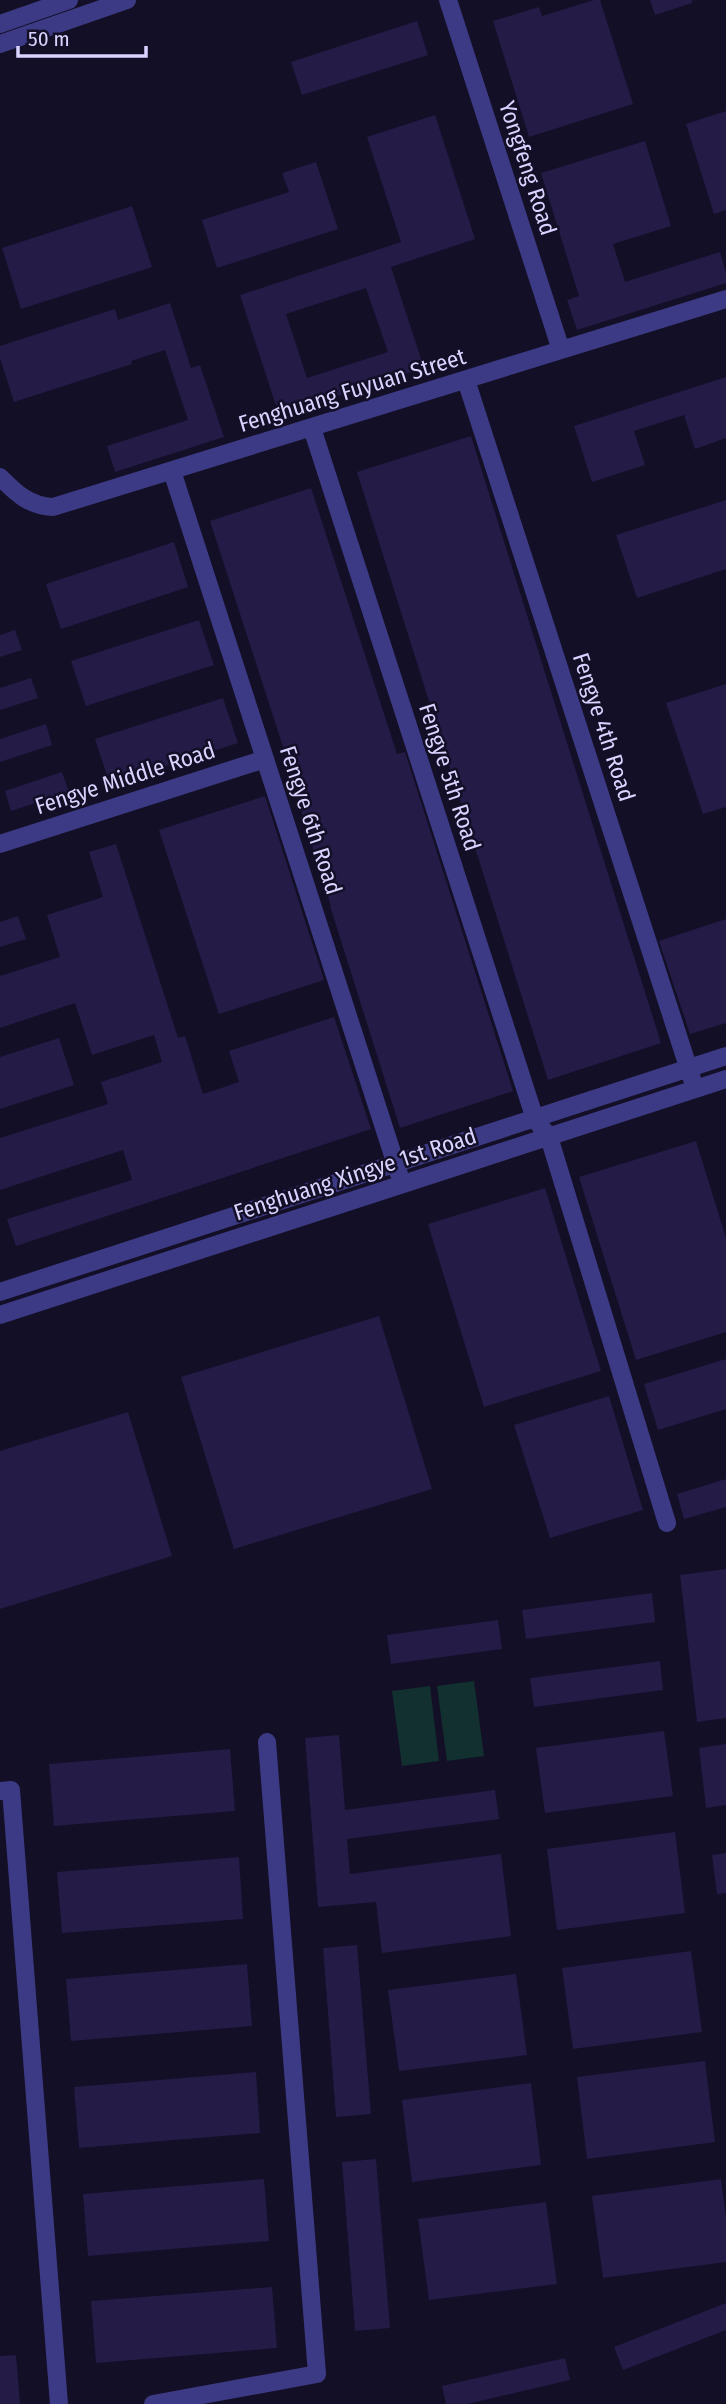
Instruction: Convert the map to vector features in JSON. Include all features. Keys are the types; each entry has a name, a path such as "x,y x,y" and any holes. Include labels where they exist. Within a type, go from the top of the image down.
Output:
{"street":[{"path":"0,24 69,0"},
{"path":"0,44 127,0"},
{"name":"Yongfeng Road","path":"448,0 561,350"},
{"name":"Fenghuang Fuyuan Street","path":"0,477 30,503 53,507 726,299"},
{"name":"Fengye 4th Road","path":"466,380 695,1089"},
{"name":"Fengye 5th Road","path":"312,428 535,1119 549,1137"},
{"name":"Fengye 6th Road","path":"172,471 402,1184"},
{"name":"Fengye Middle Road","path":"0,844 265,759"},
{"name":"Fenghuang Xingye 1st Road","path":"2,1285 396,1163 726,1056"},
{"name":"Fenghuang Xingye 1st Road","path":"6,1313 726,1079"},
{"path":"549,1137 667,1523"},
{"path":"2,1285 6,1313"},
{"path":"153,2404 317,2374 267,1742"},
{"path":"0,1791 11,1790 60,2404"}],"green space":[{"path":"474,1681 484,1756 447,1761 437,1686"},
{"path":"430,1686 439,1761 402,1766 392,1691"}],"building":[{"path":"600,0 633,104 529,137 493,21 539,7 542,16"},
{"path":"650,0 692,0 692,3 655,15"},
{"path":"417,21 428,55 302,95 291,62"},
{"path":"726,111 726,210 714,214 686,124"},
{"path":"435,115 475,239 391,267 424,368 279,415 240,295 401,242 367,137","holes":["366,288 388,352 307,378 286,314"]},
{"path":"645,141 671,226 613,244 625,282 720,252 726,283 577,330 567,300 579,296 541,173"},
{"path":"316,162 338,229 217,268 202,220 289,192 282,173"},
{"path":"132,206 152,267 21,309 2,248"},
{"path":"170,303 191,368 200,365 224,437 115,472 107,446 188,420 165,350 131,361 132,364 14,402 0,358 0,346 115,309 118,320"},
{"path":"726,377 726,438 695,449 684,415 634,431 645,465 592,482 574,426"},
{"path":"471,436 661,1043 548,1080 357,472"},
{"path":"311,488 397,754 405,752 513,1091 400,1128 294,788 296,787 210,521"},
{"path":"726,500 726,569 637,598 616,535"},
{"path":"174,542 188,587 61,629 46,584"},
{"path":"199,620 214,665 86,706 71,661"},
{"path":"15,630 22,650 0,657 0,635"},
{"path":"31,678 38,698 0,710 0,688"},
{"path":"726,684 726,807 703,814 666,703"},
{"path":"223,698 238,743 110,784 95,739"},
{"path":"46,724 52,745 0,762 0,739"},
{"path":"62,772 69,792 11,811 5,791"},
{"path":"265,796 324,980 219,1014 159,830"},
{"path":"116,844 178,1038 185,1036 203,1094 239,1082 229,1051 334,1017 371,1129 16,1246 7,1219 132,1180 123,1150 0,1190 0,1138 108,1104 101,1082 162,1062 154,1035 92,1055 75,1003 0,1028 0,976 60,957 47,915 103,897 89,852"},
{"path":"18,916 26,939 0,947 0,922"},
{"path":"726,919 726,1023 690,1034 659,941"},
{"path":"59,1038 74,1085 0,1109 0,1057"},
{"path":"696,1141 726,1238 726,1332 636,1360 579,1177"},
{"path":"545,1188 601,1371 484,1407 428,1224"},
{"path":"379,1316 432,1489 234,1549 181,1377"},
{"path":"726,1359 726,1409 658,1430 644,1384"},
{"path":"609,1396 643,1510 550,1538 514,1425"},
{"path":"128,1412 172,1556 0,1609 0,1451"},
{"path":"726,1479 726,1507 684,1519 677,1494"},
{"path":"726,1569 726,1718 697,1722 680,1575"},
{"path":"652,1593 655,1622 526,1639 522,1610"},
{"path":"498,1620 502,1649 391,1664 387,1635"},
{"path":"660,1661 663,1690 534,1707 530,1678"},
{"path":"664,1731 673,1796 545,1813 536,1748"},
{"path":"339,1735 345,1810 495,1790 499,1819 347,1839 350,1874 501,1854 511,1936 382,1953 376,1902 318,1907 305,1738"},
{"path":"726,1744 726,1805 706,1808 699,1748"},
{"path":"230,1749 235,1811 54,1826 49,1764"},
{"path":"675,1832 685,1913 557,1930 547,1849"},
{"path":"726,1853 726,1893 717,1894 712,1855"},
{"path":"239,1857 243,1919 62,1933 57,1872"},
{"path":"357,1945 371,2114 336,2117 323,1948"},
{"path":"691,1951 702,2032 573,2049 562,1968"},
{"path":"247,1964 252,2026 71,2041 66,1979"},
{"path":"516,1974 527,2055 399,2071 388,1990"},
{"path":"705,2061 715,2142 587,2159 577,2077"},
{"path":"256,2072 260,2133 79,2148 74,2087"},
{"path":"531,2083 541,2165 412,2182 402,2100"},
{"path":"376,2159 390,2328 355,2331 342,2162"},
{"path":"264,2179 269,2241 88,2256 83,2194"},
{"path":"721,2179 726,2217 726,2262 603,2278 592,2196"},
{"path":"546,2202 557,2284 429,2300 418,2219"},
{"path":"272,2287 277,2348 96,2363 91,2301"},
{"path":"726,2303 726,2330 623,2370 614,2347"},
{"path":"16,2355 20,2404 0,2404 0,2356"},
{"path":"565,2358 570,2380 467,2404 446,2404 442,2386"}]}
